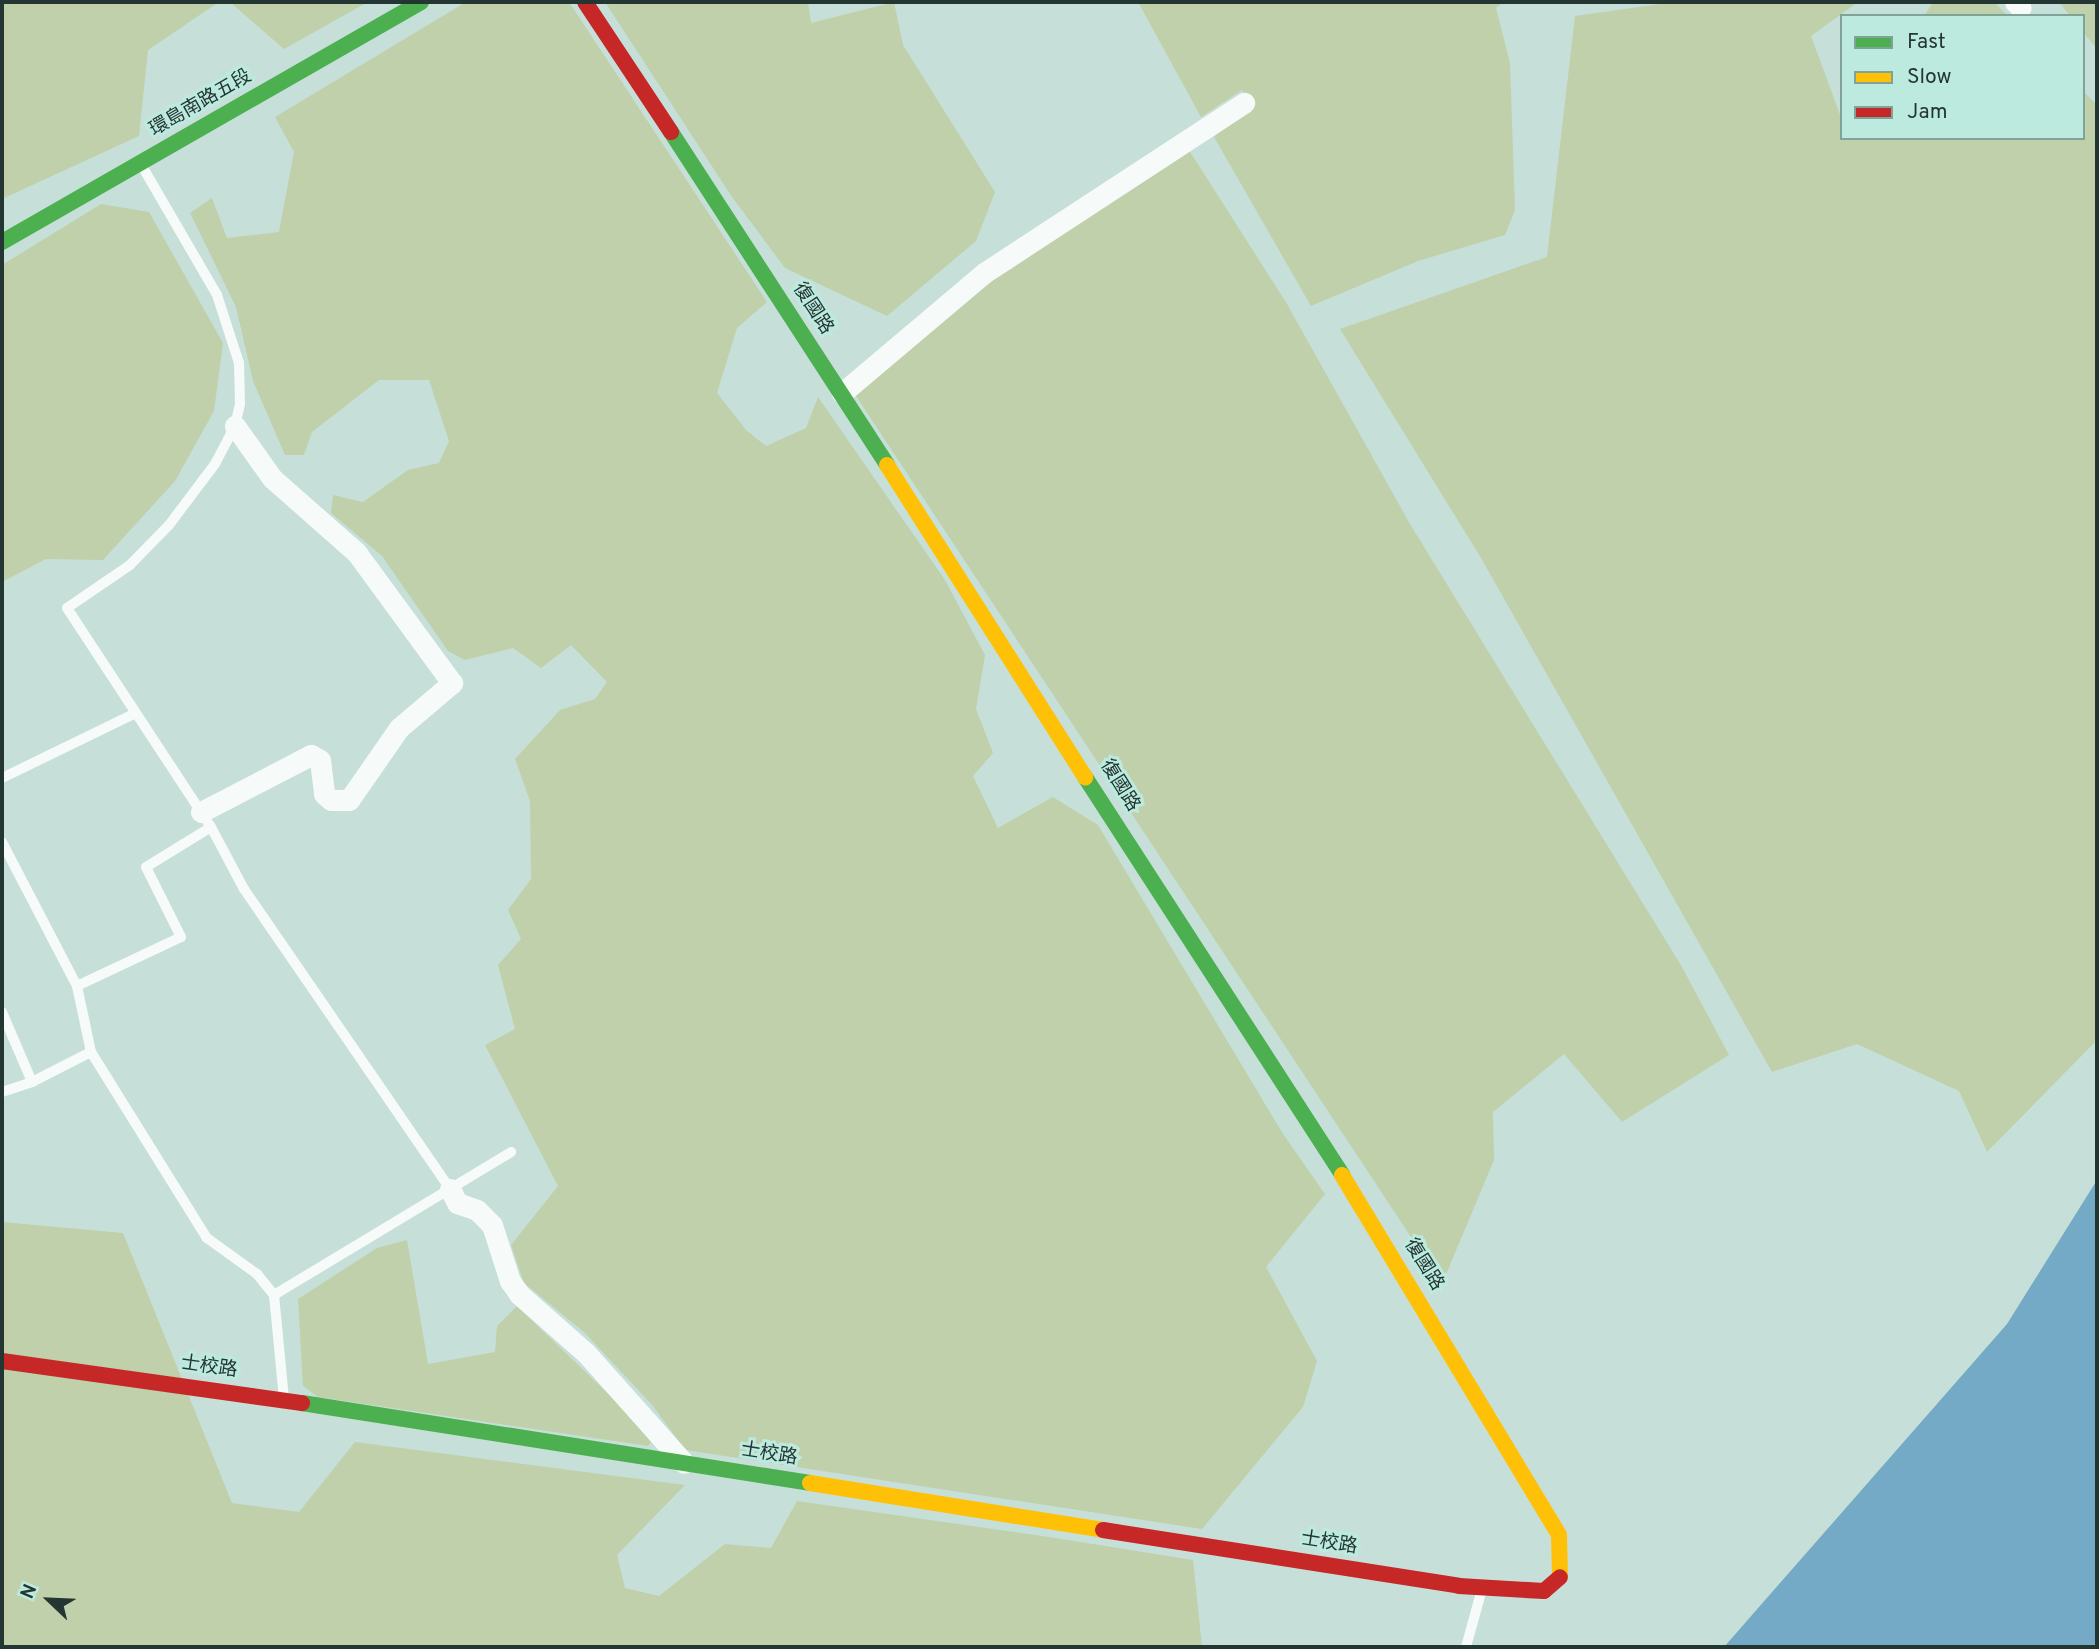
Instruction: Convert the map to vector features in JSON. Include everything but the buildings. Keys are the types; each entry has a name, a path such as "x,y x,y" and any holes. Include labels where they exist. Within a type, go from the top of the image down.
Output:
{"street":[{"name":"環島南路五段","path":"2,242 421,2"},
{"name":"復國路","path":"585,2 842,393 1218,988 1366,1212 1521,1466 1559,1535 1565,1560 1552,1588 1530,1592"},
{"path":"842,393 984,273 1244,103"},
{"path":"206,819 311,755 320,760 324,794 331,800 349,800 399,728 452,683 357,553 272,478 235,426"},
{"path":"450,1189 457,1203 477,1210 492,1225 510,1281 519,1294 586,1353 684,1463"},
{"name":"士校路","path":"2,1361 284,1400 1482,1588 1530,1592"}],"lane":[{"path":"141,162 198,258 229,328 241,385 235,426 209,473 152,545 130,565 67,608 206,819 244,888 450,1189"},
{"path":"2,778 134,713"},
{"path":"77,986 181,937 146,867 206,819"},
{"path":"2,842 77,986 91,1052 207,1238 257,1274 274,1294 284,1400"},
{"path":"2,1012 32,1082"},
{"path":"2,1092 32,1082 91,1052"},
{"path":"274,1294 511,1152"},
{"path":"1466,1647 1482,1588"}],"green space":[{"path":"2,2 219,2 148,50 139,136 2,199"},
{"path":"230,2 368,2 284,49"},
{"path":"466,2 569,2 767,302 737,328 717,393 746,430 766,446 806,428 818,397 945,580 985,655 976,709 993,753 973,776 998,828 1053,797 1098,825 1283,1134 1325,1194 1266,1267 1317,1361 1303,1407 1202,1529 685,1450 653,1406 584,1332 524,1283 511,1245 558,1186 485,1045 515,1029 498,965 521,939 508,910 531,879 530,801 515,759 560,710 595,699 607,682 571,645 541,668 513,648 465,660 448,651 382,556 331,513 333,495 363,502 408,470 439,463 449,441 429,380 379,380 312,432 304,455 285,455 253,381 236,307 190,213 212,198 227,238 279,232 294,152 275,117"},
{"path":"605,2 808,2 811,23 894,2 903,45 995,192 976,241 887,316 785,268 732,197"},
{"path":"1138,2 1503,2 1496,8 1510,63 1515,210 1505,235 1418,261 1311,306 1214,137 1251,103 1242,90 1201,117"},
{"path":"1674,2 1858,2 1811,36 1840,115 1840,140 2085,140 2085,93 2097,105 2097,1040 1987,1152 1959,1091 1857,1044 1772,1072 1481,558 1340,329 1547,257 1575,16"},
{"path":"1933,2 1994,2 2006,14 1925,14"},
{"path":"2059,2 2097,2 2097,49 2085,34 2085,14 2068,14"},
{"path":"1187,147 1287,304 1410,524 1682,967 1729,1055 1622,1122 1564,1054 1493,1112 1494,1160 1442,1284 854,393 941,316"},
{"path":"101,204 149,212 223,343 214,411 175,481 103,560 46,559 2,582 2,265"},
{"path":"2,1222 123,1233 232,1503 299,1512 355,1442 685,1485 617,1555 625,1588 659,1596 725,1544 771,1548 797,1501 1049,1537 1193,1560 1202,1647 2,1647"},
{"path":"407,1240 428,1364 495,1352 497,1326 517,1306 654,1438 648,1446 318,1397 303,1386 298,1299 377,1248"}],"water":[{"path":"2097,1180 2097,1647 1724,1647 2007,1324"}],"traffic: fast":[{"path":"2,242 421,2"},
{"path":"671,132 887,465"},
{"path":"1085,777 1342,1175"},
{"path":"302,1403 810,1483"}],"traffic: slow":[{"path":"887,465 1085,777"},
{"path":"1342,1175 1559,1535 1560,1577"},
{"path":"810,1483 1103,1530"}],"traffic: jam":[{"path":"585,2 671,132"},
{"path":"2,1361 302,1403"},
{"path":"1103,1530 1459,1586 1544,1591 1560,1577"}]}
